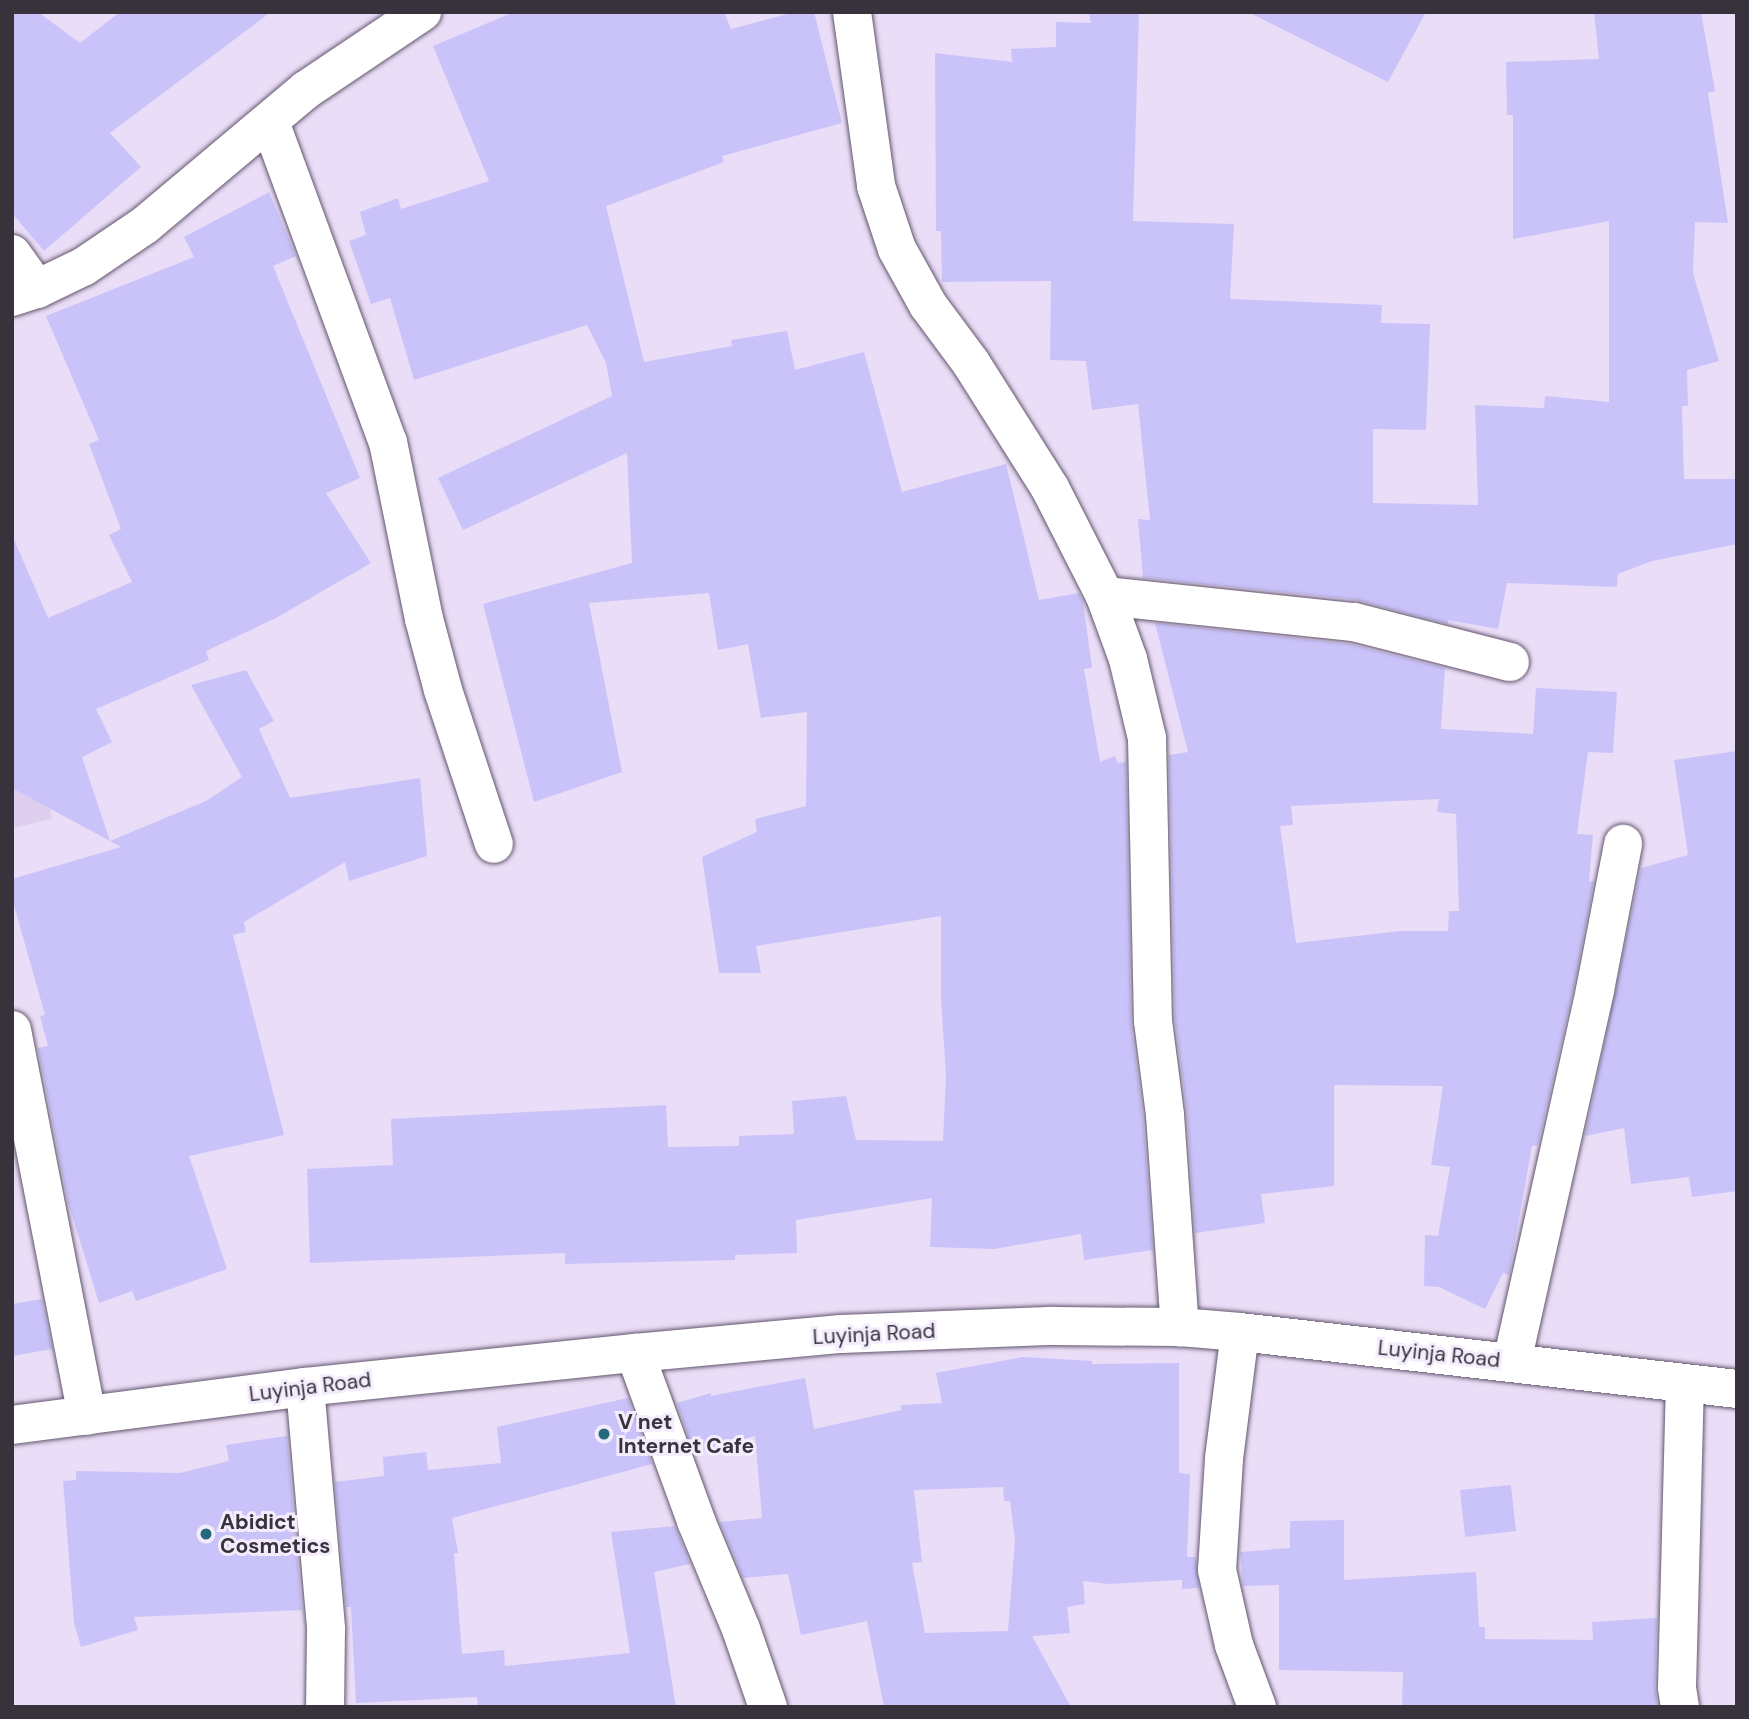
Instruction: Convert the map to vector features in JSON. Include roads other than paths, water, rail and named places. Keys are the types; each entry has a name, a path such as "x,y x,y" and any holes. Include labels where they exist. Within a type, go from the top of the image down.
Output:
{"street":[{"path":"12,254 25,293 83,267 145,225 306,90 422,12"},
{"path":"852,12 876,186 897,250 928,304 971,363 1050,488 1105,597 1128,659 1147,738 1153,1021 1165,1115 1180,1327"},
{"path":"270,122 388,442 424,619 443,690 494,844"},
{"path":"1105,597 1354,621 1510,662"},
{"path":"1512,1362 1595,990 1623,844"},
{"path":"12,1030 87,1416"},
{"name":"Luyinja Road","path":"12,1424 305,1387 635,1353 841,1334 1054,1326 1180,1327 1240,1332 1737,1390"},
{"path":"1240,1332 1224,1459 1217,1570 1234,1645 1257,1707"},
{"path":"635,1353 696,1521 741,1629 768,1707"},
{"path":"1680,1707 1677,1687 1685,1384"},
{"path":"305,1387 326,1629 325,1707"}],"place":[{"name":"V net Internet Cafe","path":"604,1434"},
{"name":"Abidict Cosmetics","path":"206,1534"}]}
